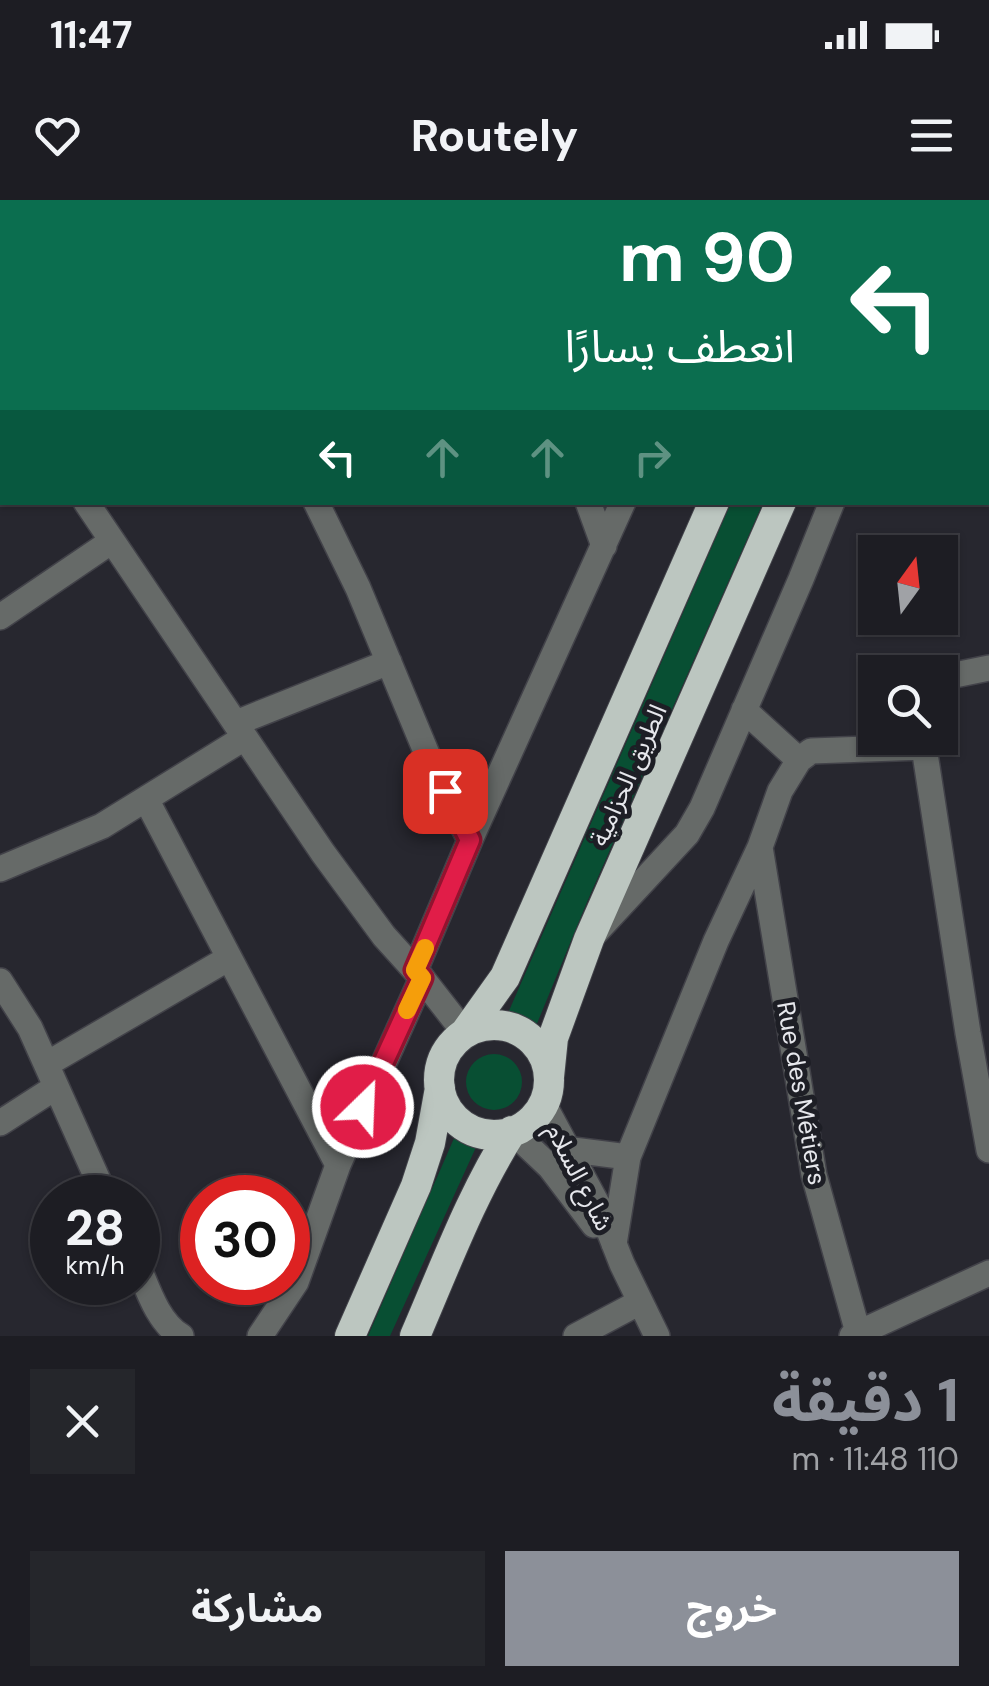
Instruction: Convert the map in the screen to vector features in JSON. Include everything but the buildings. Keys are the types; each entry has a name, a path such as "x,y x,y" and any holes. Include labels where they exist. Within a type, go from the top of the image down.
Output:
{"highway":[{"name":"الطريق الحزامية","path":"350,1336 416,1186 430,1143 444,1055 465,1034 506,977 713,505"},
{"name":"الطريق الحزامية","path":"548,1084 553,1038 590,939 780,505"},
{"path":"440,1088 444,1104 455,1119 486,1134 512,1131 536,1116 548,1084 545,1059 535,1043 503,1025 484,1025 465,1034"},
{"path":"416,1336 471,1205 512,1131"}],"street":[{"path":"88,505 323,853 384,936 465,1034"},
{"path":"317,505 358,588 432,766 470,840"},
{"path":"589,505 604,546"},
{"path":"260,1336 296,1282 338,1165 419,974 470,840 622,505"},
{"path":"590,939 687,834 702,808 831,505"},
{"path":"0,617 112,540"},
{"path":"0,869 102,826 240,730 389,662"},
{"path":"958,674 989,668"},
{"path":"744,710 799,760"},
{"path":"618,1254 628,1158 780,792 799,760 811,752 858,748"},
{"path":"925,755 989,1150"},
{"path":"146,799 338,1165"},
{"name":"Rue des Métiers","path":"760,847 814,1174 856,1335"},
{"path":"0,1122 52,1075 229,958"},
{"path":"0,981 30,1028 96,1175"},
{"name":"شارع السلام","path":"548,1084 544,1106 602,1213 657,1336"},
{"name":"شارع السلام","path":"512,1131 550,1167 618,1254"},
{"path":"566,1149 628,1158"},
{"path":"856,1335 989,1273"},
{"path":"576,1336 640,1302"},
{"path":"156,1305 181,1336"}],"green space":[{"path":"730,505 762,505 536,1026 508,1013"},
{"path":"494,1054 514,1062 522,1082 514,1102 494,1110 474,1102 466,1082 474,1062"},
{"path":"455,1136 477,1145 390,1336 368,1336"}],"slow traffic":[{"path":"407,1010 422,978 415,970 425,948"}],"route":[{"path":"363,1107 422,978 415,970 470,840 445,791"}]}
